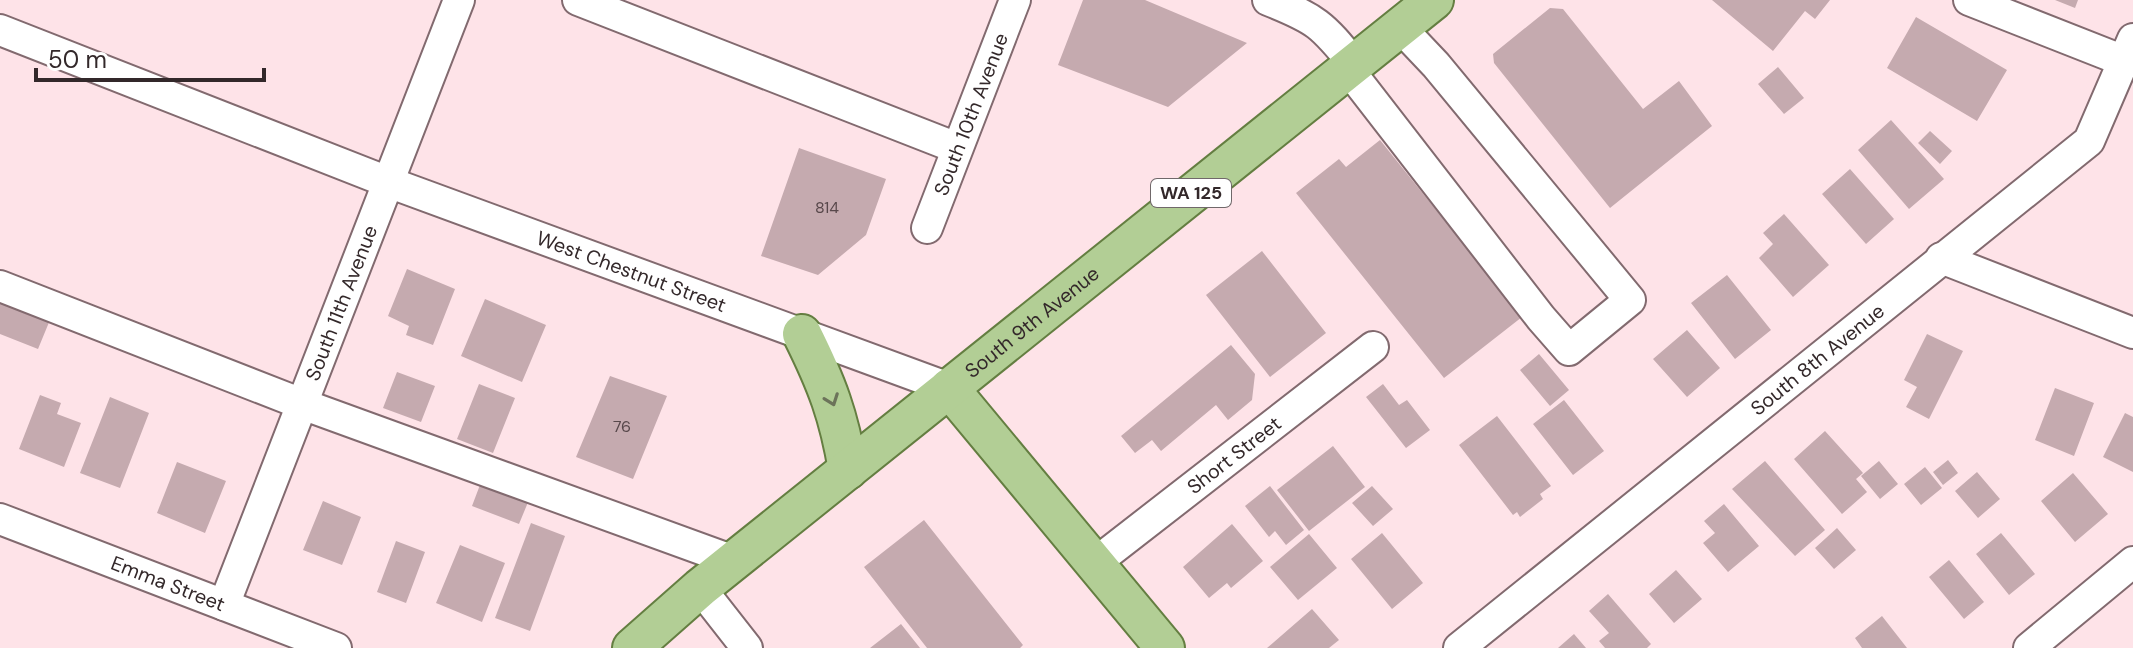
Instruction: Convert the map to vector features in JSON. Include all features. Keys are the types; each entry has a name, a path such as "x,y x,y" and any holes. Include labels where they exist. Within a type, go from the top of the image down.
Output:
{"main road":[{"name":"South 9th Avenue","path":"632,648 700,588 1434,0"},
{"path":"802,334 823,377 840,425 848,470"},
{"name":"West Chestnut Street","path":"949,388 1165,648"}],"street":[{"name":"South 11th Avenue","path":"224,605 459,0"},
{"path":"578,0 957,148"},
{"name":"South 10th Avenue","path":"927,228 1015,0"},
{"path":"1268,0 1317,22 1541,318 1569,350 1630,300 1436,65 1400,27"},
{"path":"1969,0 2129,50"},
{"name":"West Chestnut Street","path":"0,30 388,182 949,388"},
{"name":"South 8th Avenue","path":"1459,648 2089,141 2129,50"},
{"path":"1941,258 2133,333"},
{"path":"0,286 302,404 734,561"},
{"name":"Short Street","path":"1095,563 1373,347"},
{"name":"Emma Street","path":"0,519 336,648"},
{"path":"2029,648 2133,562"},
{"path":"700,588 747,648"}],"building":[{"path":"1083,0 1145,0 1247,43 1168,107 1058,65"},
{"path":"1712,0 1830,0 1815,19 1805,11 1773,51"},
{"path":"2055,0 2078,0 2075,8"},
{"path":"1550,8 1563,9 1643,109 1679,81 1712,126 1610,208 1494,63 1493,54"},
{"path":"1916,17 2007,70 1977,121 1887,68"},
{"path":"1778,67 1804,98 1784,114 1758,84"},
{"path":"1891,120 1944,179 1909,209 1858,150"},
{"path":"1930,131 1952,151 1940,164 1918,143"},
{"path":"1380,140 1522,317 1444,378 1296,193 1339,159 1346,167"},
{"path":"799,148 886,179 866,235 818,275 761,256"},
{"path":"1850,169 1894,219 1866,244 1822,194"},
{"path":"1784,214 1829,265 1793,297 1759,258 1773,244 1763,233"},
{"path":"1262,251 1326,333 1270,377 1206,295"},
{"path":"407,269 455,289 433,345 406,335 409,326 388,316"},
{"path":"1727,275 1771,330 1735,359 1691,303"},
{"path":"0,294 52,315 38,349 0,334"},
{"path":"485,299 546,325 522,382 461,356"},
{"path":"1687,330 1720,368 1687,397 1653,359"},
{"path":"1927,334 1963,351 1929,419 1906,407 1917,387 1904,380"},
{"path":"1231,345 1255,374 1252,400 1228,420 1216,405 1161,451 1152,440 1135,453 1121,436"},
{"path":"1539,354 1569,390 1550,406 1520,370"},
{"path":"397,372 435,386 421,422 383,408"},
{"path":"610,376 667,396 633,479 576,457"},
{"path":"479,384 515,398 493,453 457,439"},
{"path":"1383,384 1399,405 1407,400 1430,430 1406,448 1366,397"},
{"path":"2055,388 2094,403 2074,456 2035,440"},
{"path":"40,395 61,403 57,414 81,423 64,467 19,449"},
{"path":"110,397 149,413 120,488 80,473"},
{"path":"1564,400 1604,451 1573,475 1533,424"},
{"path":"2125,413 2133,417 2133,472 2103,457"},
{"path":"1497,416 1551,486 1540,494 1543,499 1520,517 1517,512 1513,515 1459,445"},
{"path":"1825,431 1863,473 1856,479 1867,492 1842,514 1794,459"},
{"path":"1333,446 1365,487 1309,531 1277,490"},
{"path":"1948,460 1958,473 1943,485 1933,472"},
{"path":"1765,461 1825,530 1795,556 1732,489"},
{"path":"1879,461 1898,484 1880,499 1861,476"},
{"path":"177,462 226,481 205,533 157,513"},
{"path":"1925,467 1942,488 1921,505 1904,484"},
{"path":"1977,472 2000,499 1978,518 1955,491"},
{"path":"2073,473 2108,514 2075,542 2041,501"},
{"path":"483,477 531,495 519,524 472,506"},
{"path":"1270,486 1304,530 1286,545 1275,531 1269,537 1245,506"},
{"path":"1372,486 1393,509 1373,526 1352,503"},
{"path":"323,501 361,517 342,565 303,550"},
{"path":"1724,504 1759,546 1728,572 1703,543 1715,533 1704,521"},
{"path":"924,520 1023,645 1020,648 927,648 864,567"},
{"path":"531,523 565,536 530,631 495,618"},
{"path":"1232,524 1263,561 1231,588 1227,583 1209,598 1183,567"},
{"path":"1837,528 1856,550 1834,569 1815,548"},
{"path":"1382,533 1423,583 1392,609 1351,559"},
{"path":"2001,533 2035,574 2009,595 1976,554"},
{"path":"1309,534 1337,568 1298,600 1270,567"},
{"path":"396,541 425,552 406,603 377,592"},
{"path":"460,545 505,563 482,622 436,603"},
{"path":"1949,560 1984,602 1964,619 1929,577"},
{"path":"1676,570 1702,599 1674,623 1649,594"},
{"path":"1608,594 1651,644 1647,648 1605,648 1599,641 1609,633 1589,611"},
{"path":"1312,609 1339,640 1329,648 1267,648"},
{"path":"1882,616 1907,648 1862,648 1855,638"},
{"path":"901,624 920,648 870,648"},
{"path":"1574,634 1586,648 1558,648"}]}
